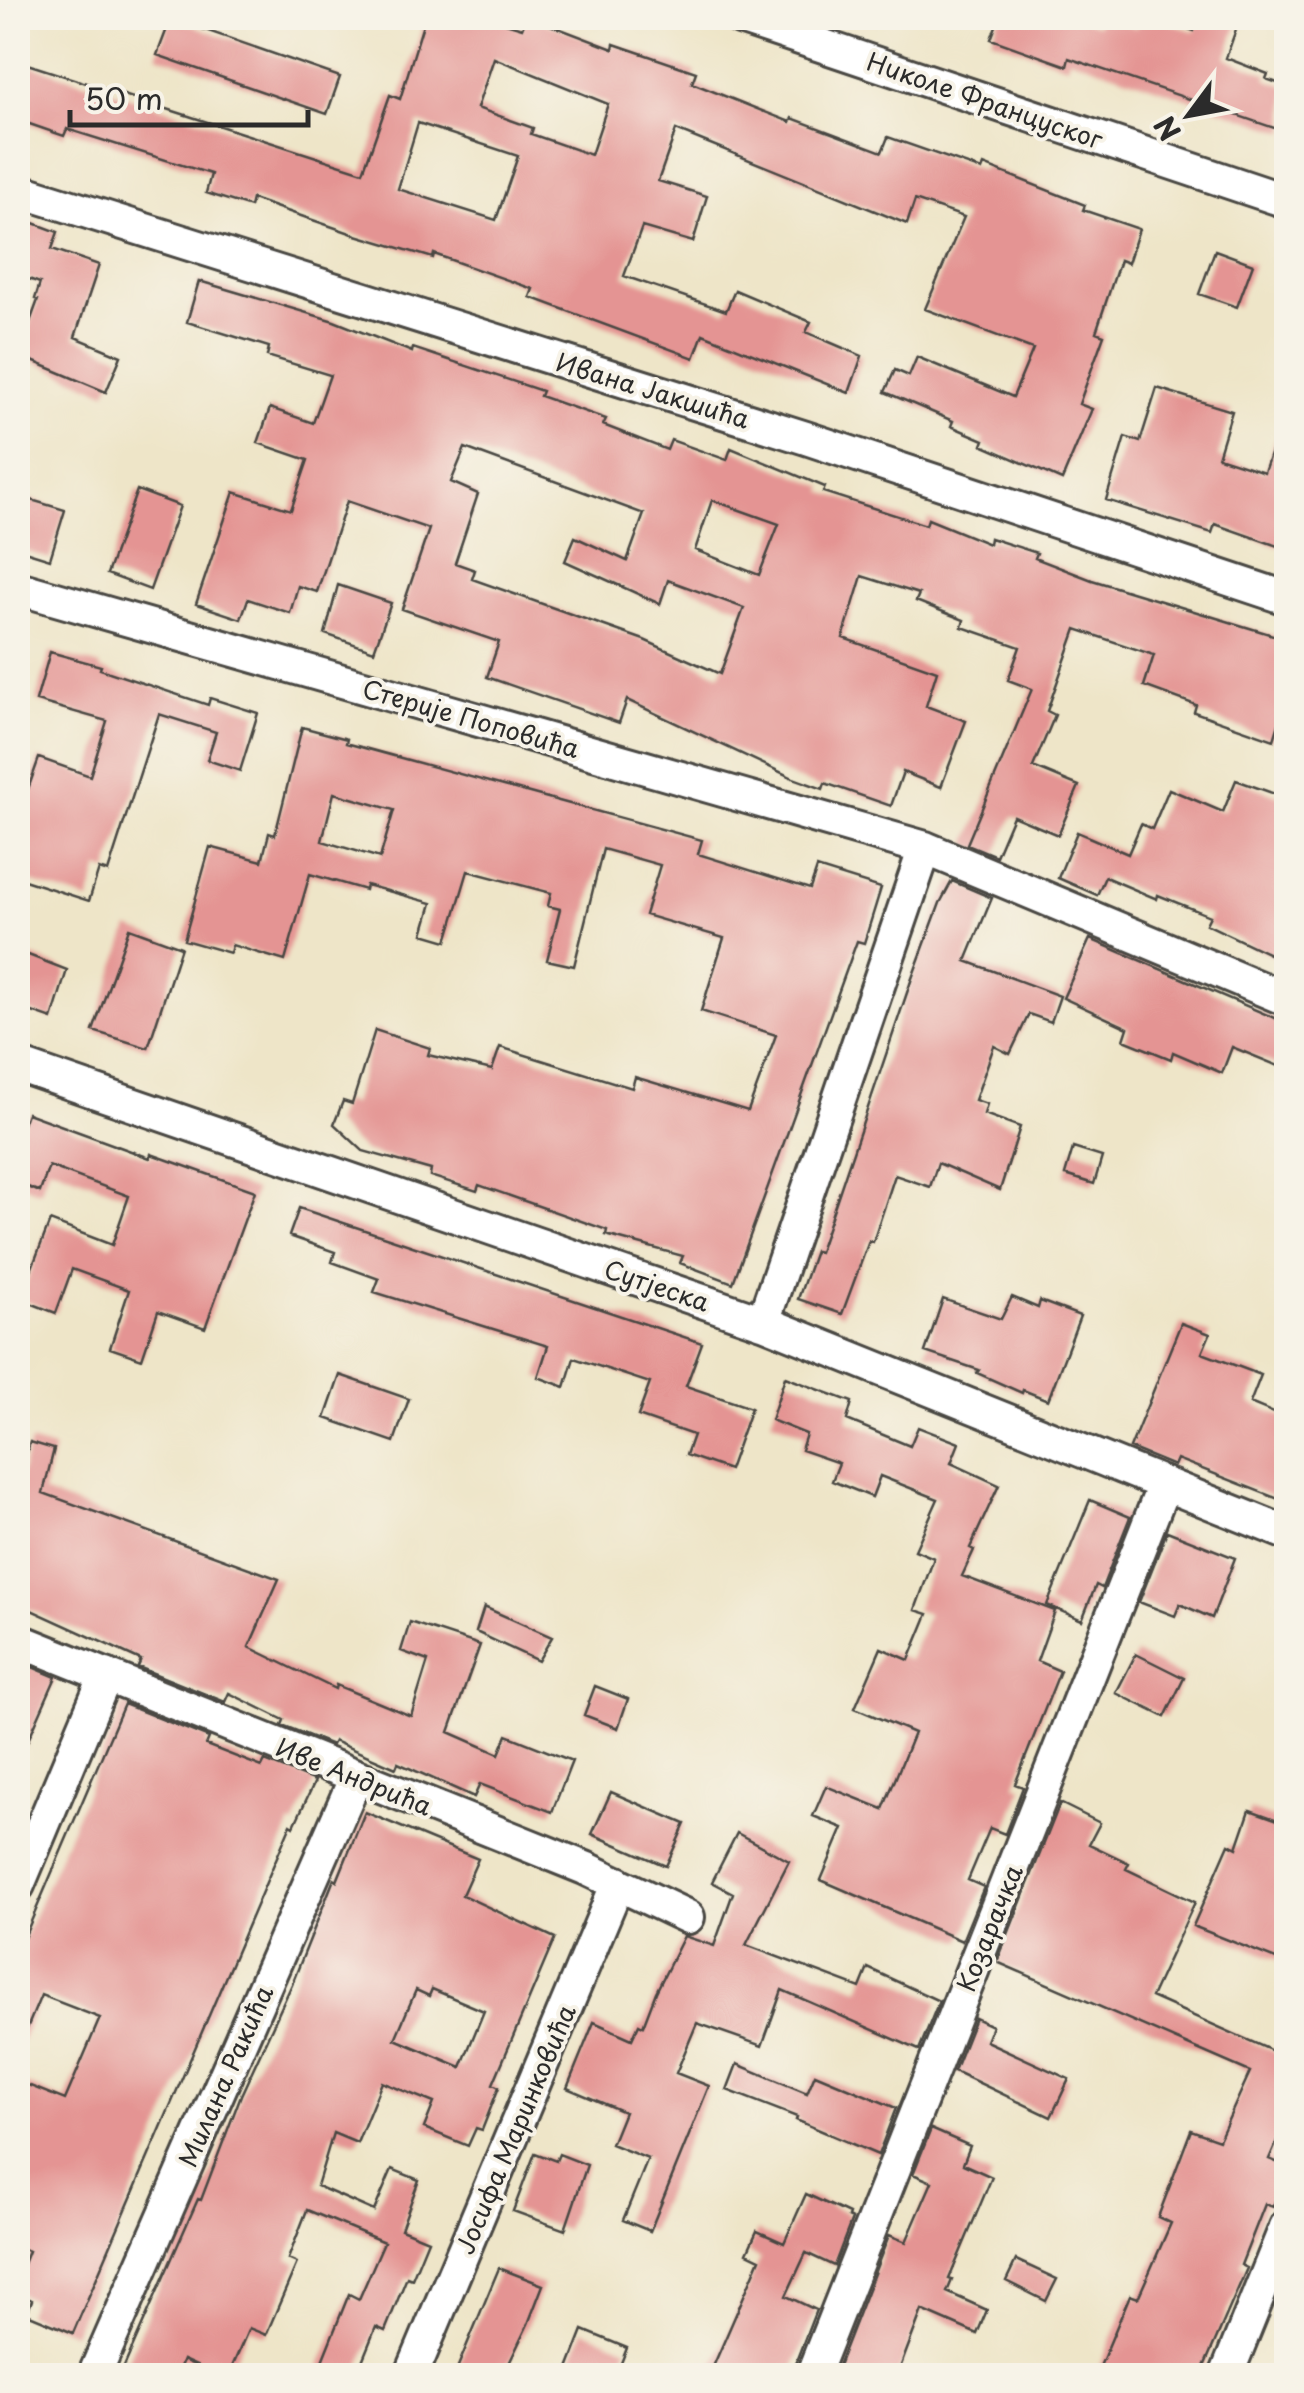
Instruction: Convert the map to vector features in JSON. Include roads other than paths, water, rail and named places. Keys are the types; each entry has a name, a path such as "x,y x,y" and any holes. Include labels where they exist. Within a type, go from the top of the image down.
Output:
{"street":[{"name":"Николе Француског","path":"740,18 1286,201"},
{"name":"Ивана Јакшића","path":"18,190 806,438 1286,598"},
{"name":"Стерије Поповића","path":"18,588 924,848 1286,999"},
{"path":"764,1322 924,848"},
{"name":"Сутјеска","path":"18,1065 764,1322 1286,1533"},
{"name":"Козарачка","path":"814,2372 1164,1485"},
{"name":"Иве Андрића","path":"18,1640 618,1883 688,1917"},
{"path":"18,1885 106,1675"},
{"name":"Милана Ракића","path":"94,2376 356,1778"},
{"name":"Јосифа Маринковића","path":"411,2376 618,1883"},
{"path":"1226,2376 1286,2226"}]}
